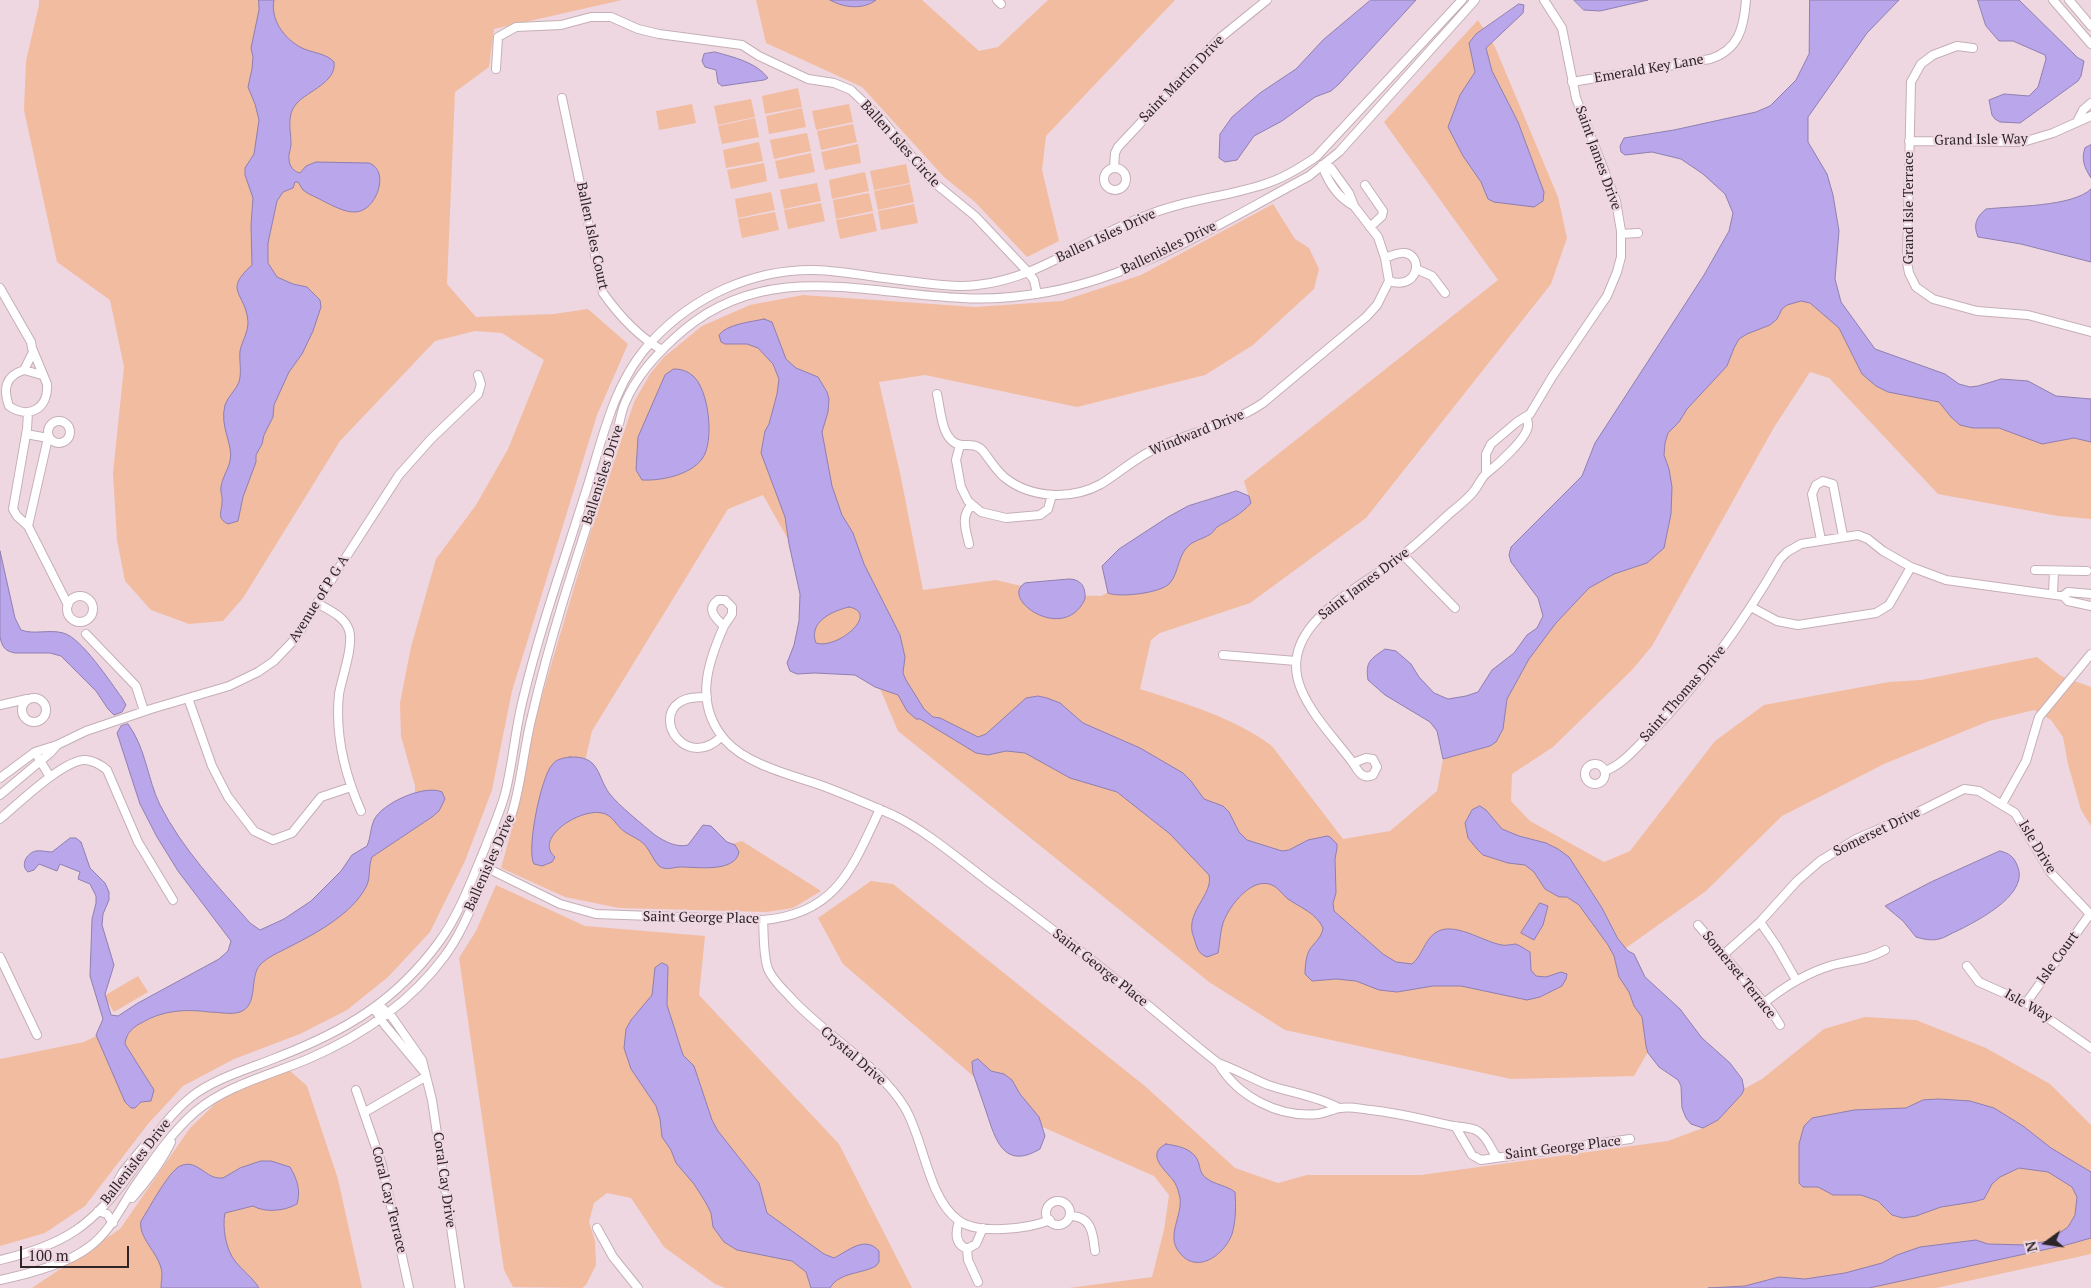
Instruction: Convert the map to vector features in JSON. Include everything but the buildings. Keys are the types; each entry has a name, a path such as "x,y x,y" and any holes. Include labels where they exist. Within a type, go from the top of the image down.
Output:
{"street":[{"name":"Saint Martin Drive","path":"1114,168 1115,152 1118,147 1220,38 1267,0"},
{"path":"1385,258 1398,253 1405,253 1413,259 1416,269 1412,279 1408,282 1397,284 1389,281 1385,258 1378,237 1354,206 1349,193 1331,168 1323,166 1316,157 1462,0"},
{"name":"Ballenisles Drive","path":"0,1280 41,1270 88,1248 113,1223 149,1166 175,1134 198,1110 214,1098 234,1088 316,1055 389,1014 417,988 446,954 458,935 508,827 514,806 531,718 568,582 611,454 624,405 644,371 662,350 688,326 716,308 757,292 790,286 842,286 960,298 1004,297 1037,294 1098,280 1141,264 1309,176 1323,166 1339,152 1475,0"},
{"name":"Saint James Drive","path":"1486,473 1486,454 1491,444 1517,422 1527,417 1607,296 1617,272 1621,252 1620,218 1612,189 1572,82 1562,28 1544,0"},
{"name":"Emerald Key Lane","path":"1572,82 1716,57 1730,48 1740,35 1744,24 1746,0"},
{"path":"2053,0 2091,44"},
{"path":"2069,0 2091,26"},
{"name":"Ballen Isles Circle","path":"496,69 498,37 516,27 561,25 592,17 610,17 638,29 659,34 742,45 759,56 808,79 834,83 852,90 882,120 931,180 975,216 1027,272 1034,280 1037,294"},
{"name":"Grand Isle Terrace","path":"1973,48 1956,46 1929,57 1917,68 1910,87 1907,262 1911,278 1920,290 1933,299 1977,311 2028,315 2091,332"},
{"name":"Ballen Isles Court","path":"562,98 602,293 610,304 650,343 662,350"},
{"name":"Grand Isle Way","path":"2078,120 2083,110 2091,104"},
{"name":"Grand Isle Way","path":"1909,142 2023,142 2053,133 2078,120 2091,116"},
{"name":"Ballen Isles Drive","path":"951,285 976,285 1027,272 1146,215 1266,184 1292,172 1316,157"},
{"path":"1365,185 1383,211 1382,216 1370,227"},
{"path":"1621,234 1638,233"},
{"path":"1416,269 1432,276 1444,293"},
{"name":"Ballenisles Drive","path":"0,1260 22,1255 53,1244 82,1228 129,1175 159,1128 192,1096 207,1086 328,1037 377,1007 412,975 441,940 479,863 506,790 522,703 538,642 614,403 626,378 650,343 683,312 711,295 751,279 785,272 815,270 951,285"},
{"name":"Windward Drive","path":"960,445 979,447 999,473 1018,486 1052,495 1063,495 1088,490 1109,479 1150,450 1182,437 1222,426 1249,413 1366,318 1377,305 1389,281"},
{"path":"0,288 31,342 47,390 45,400 38,408 28,412 17,411 9,406 5,395 6,384 12,376 24,370 33,352"},
{"path":"24,370 42,375"},
{"name":"Avenue of P G A","path":"57,745 86,731 144,711 235,684 274,661 296,638 383,497 399,475 431,439 478,394 481,384 478,375"},
{"path":"937,394 948,437 951,441 960,445 956,455 956,466 963,492 972,505 986,514 1006,518 1040,515 1048,509 1052,495"},
{"path":"0,410 9,406"},
{"path":"28,412 26,434 13,505 17,516 28,526 68,605"},
{"name":"Saint James Drive","path":"1353,763 1318,718 1301,691 1296,661 1301,641 1316,620 1403,555 1474,491 1486,473 1494,469 1524,436 1528,425 1527,417"},
{"path":"26,434 48,438 28,526"},
{"path":"1821,540 1812,494 1816,485 1823,481 1833,484 1843,536"},
{"path":"969,544 964,520 965,514 972,505"},
{"name":"Saint Thomas Drive","path":"1605,771 1611,769 1627,756 1681,701 1710,666 1752,607 1784,555 1796,546 1843,536 1863,536 1911,567 1946,580 2053,594 2063,596 2068,601 2091,606"},
{"path":"1403,555 1455,608"},
{"path":"1752,607 1777,621 1798,625 1876,613 1889,605 1911,567"},
{"path":"2035,570 2087,571"},
{"path":"2053,594 2054,571"},
{"name":"Saint Thomas Drive","path":"2063,596 2068,592 2091,594"},
{"path":"2076,592 2076,602"},
{"path":"317,603 339,616 347,626 350,636 350,647 342,677 339,716 342,747 351,787 361,810"},
{"name":"Saint George Place","path":"724,626 710,660 706,678 706,696 711,716 722,736 733,748 753,760 856,798 880,809 897,817 937,843 1125,986 1218,1063 1226,1077 1262,1104 1274,1109 1305,1115 1331,1112 1339,1108 1355,1108 1403,1114 1470,1128 1480,1132 1496,1156"},
{"path":"86,634 136,686 144,711"},
{"path":"2002,804 2026,761 2039,717 2091,654"},
{"path":"1223,655 1296,661"},
{"path":"706,696 687,699 677,704 671,718 673,733 683,744 698,749 714,743 722,736"},
{"path":"0,705 31,698"},
{"path":"188,698 212,766 228,797 254,831 273,840 292,833 321,797 351,787"},
{"path":"10,787 0,777 35,752 57,745"},
{"path":"0,795 57,745"},
{"path":"35,752 50,777"},
{"path":"0,819 50,777 70,763 85,760 98,763 107,770 138,842 174,900"},
{"name":"Somerset Drive","path":"1723,954 1760,922 1808,871 1838,849 1856,839 1925,809 1964,789 1974,789 2002,804"},
{"name":"Isle Drive","path":"2002,804 2019,817 2046,867 2090,914"},
{"name":"Saint George Place","path":"479,863 560,904 596,914 777,919 801,912 823,900 834,890 852,867 880,809"},
{"name":"Isle Court","path":"2026,1003 2090,914"},
{"name":"Crystal Drive","path":"763,920 767,967 775,980 810,1018 875,1072 900,1101 912,1123 939,1197 951,1214 959,1221"},
{"path":"1760,922 1776,944 1796,980"},
{"name":"Somerset Terrace","path":"1698,925 1764,1003 1780,1025"},
{"path":"1764,1003 1796,980 1835,965 1870,958 1885,950"},
{"path":"0,957 37,1035"},
{"name":"Isle Way","path":"1967,966 1979,982 2026,1003 2091,1048"},
{"name":"Coral Cay Drive","path":"377,1007 389,1014 422,1060 432,1100 460,1288"},
{"name":"Coral Cay Drive","path":"377,1007 381,1019 425,1075"},
{"name":"Saint George Place","path":"1218,1063 1266,1084 1324,1100 1339,1108"},
{"path":"365,1112 425,1075"},
{"name":"Coral Cay Terrace","path":"356,1090 382,1164 409,1288"},
{"name":"Saint George Place","path":"1456,1126 1469,1151 1476,1158 1486,1160 1496,1156 1630,1139"},
{"path":"106,1202 123,1172 159,1128"},
{"path":"120,1211 143,1186 164,1155 175,1134"},
{"path":"139,1160 149,1166"},
{"path":"1056,1201 1067,1205 1070,1216 1063,1224 1056,1224 1050,1220 1047,1209 1056,1201"},
{"path":"98,1211 107,1214 113,1223"},
{"path":"1070,1216 1080,1217 1088,1223 1093,1232 1095,1251"},
{"path":"967,1249 957,1239 956,1229 959,1221 994,1229 1041,1224 1050,1220"},
{"path":"597,1228 613,1257 638,1288"},
{"path":"967,1249 976,1244 983,1228"},
{"path":"967,1249 968,1260 978,1282"}],"shaded area":[{"path":"39,0 622,0 494,29 489,67 455,92 447,284 476,317 554,314 588,309 628,344 597,415 512,691 492,790 465,861 430,932 388,977 347,1010 300,1034 234,1059 183,1086 148,1124 85,1206 45,1233 0,1246 0,1059 84,1042 223,972 352,875 415,801 415,786 401,736 400,703 411,647 436,559 476,505 508,449 544,360 502,333 475,331 435,341 340,441 243,598 223,621 189,624 151,610 125,581 117,540 113,473 124,367 110,300 57,262 24,110 26,61"},
{"path":"259,0 274,0 273,7 276,21 284,34 295,44 323,55 334,62 334,69 327,81 297,103 291,112 289,162 292,168 300,173 306,166 316,162 369,163 376,167 380,182 374,199 369,205 363,210 355,212 338,208 309,194 303,190 298,182 295,182 293,188 283,192 277,201 268,243 268,263 277,277 293,284 307,287 320,300 321,307 313,331 302,354 289,372 274,405 273,417 256,455 256,462 243,497 238,521 228,524 224,522 220,514 221,487 231,455 224,413 226,402 239,382 240,351 248,326 244,304 237,287 238,281 252,265 251,225 253,198 245,175 245,168 254,154 259,120 248,87 253,57 251,48 259,10"},
{"path":"756,0 922,0 979,51 998,47 1048,0 1175,0 1046,136 1042,170 1059,241 1027,257 975,202 944,177 862,87 766,43"},
{"path":"830,0 876,0 859,7 853,7 841,5"},
{"path":"1371,0 1416,0 1331,91 1315,97 1282,121 1254,136 1237,160 1225,162 1219,158 1220,134 1232,117 1260,93 1296,69 1323,40"},
{"path":"1574,0 1648,0 1600,11 1584,10"},
{"path":"1810,0 1899,0 1867,33 1808,117 1808,142 1827,174 1833,195 1839,231 1835,279 1841,302 1875,349 1945,374 1959,384 1970,387 2001,379 2028,381 2056,396 2091,399 2091,442 2074,438 2042,444 1999,428 1973,428 1960,425 1939,402 1888,392 1876,386 1862,374 1839,328 1810,303 1801,301 1787,305 1770,325 1739,339 1727,366 1687,409 1679,422 1668,433 1664,455 1672,487 1671,514 1664,548 1647,563 1614,574 1589,588 1556,623 1529,659 1507,699 1503,729 1496,742 1490,746 1443,759 1437,731 1430,722 1385,695 1368,680 1368,664 1385,649 1396,651 1411,664 1419,677 1434,693 1448,699 1466,696 1478,692 1492,670 1514,653 1527,635 1537,628 1543,616 1538,598 1511,562 1509,555 1511,547 1582,476 1595,443 1704,275 1729,231 1733,213 1725,194 1703,174 1681,159 1652,152 1625,155 1621,152 1620,146 1624,138 1674,130 1756,112 1770,106 1796,80 1809,54"},
{"path":"1978,0 2019,0 2078,58 2084,61 2078,81 2020,123 2000,122 1995,119 1992,115 1989,100 2004,94 2029,96 2038,87 2046,59 2045,55 2013,41 1999,41 1986,26"},
{"path":"1519,4 1524,5 1523,13 1486,48 1492,71 1518,122 1544,192 1543,201 1534,207 1494,202 1488,199 1481,182 1463,156 1448,127 1460,95 1475,72 1469,43 1476,34"},
{"path":"1478,20 1495,47 1558,197 1567,238 1551,284 1366,518 1250,603 1160,633 1151,640 1140,689 1225,719 1272,746 1343,839 1390,831 1437,791 1443,759 1476,721 1551,611 1655,435 1783,176 1821,297 1870,360 2091,423 2091,519 2058,516 1938,494 1829,378 1810,372 1773,429 1652,646 1632,670 1553,747 1512,774 1511,801 1530,821 1604,862 1630,851 1715,741 1764,705 1889,682 1921,680 2037,657 2061,676 2091,687 2091,826 2081,810 2068,764 2063,737 2051,720 2034,710 1989,721 1884,764 1782,816 1706,891 1616,955 1646,1016 1649,1050 1634,1076 1511,1079 1285,1030 1209,982 898,731 876,679 808,640 801,562 763,495 728,509 592,731 580,782 661,849 702,852 742,841 821,891 793,908 766,912 619,908 565,897 501,868 518,806 538,709 590,534 634,402 650,374 664,357 702,326 750,305 803,295 975,307 1062,301 1141,275 1273,204 1295,239 1309,248 1319,269 1314,289 1253,345 1205,375 1077,407 925,375 879,382 900,473 923,590 996,580 1059,595 1101,596 1161,565 1249,497 1244,481 1498,280 1384,122"},
{"path":"715,52 751,64 768,78 722,86 718,83 716,70 705,67 702,61 704,54"},
{"path":"798,88 802,107 765,114 762,96"},
{"path":"751,99 755,117 718,125 714,106"},
{"path":"692,104 696,123 659,130 656,111"},
{"path":"849,104 853,122 816,130 812,111"},
{"path":"802,108 806,127 769,134 766,116"},
{"path":"755,118 759,137 722,144 718,126"},
{"path":"853,124 857,142 821,150 817,131"},
{"path":"807,133 811,151 774,159 770,140"},
{"path":"759,142 763,161 726,168 723,150"},
{"path":"858,144 861,163 825,170 821,152"},
{"path":"2091,145 2091,178 2085,167 2083,156 2085,148"},
{"path":"811,153 815,172 779,179 775,161"},
{"path":"764,163 767,181 731,189 727,170"},
{"path":"906,164 910,183 874,190 870,171"},
{"path":"865,172 869,191 832,199 829,180"},
{"path":"817,183 821,201 784,209 780,190"},
{"path":"910,184 914,202 878,210 874,191"},
{"path":"2091,189 2091,262 2021,244 1978,237 1976,222 1986,209 2057,202 2082,195"},
{"path":"771,192 775,210 738,218 735,199"},
{"path":"869,193 873,211 836,219 833,200"},
{"path":"821,203 825,221 788,229 784,210"},
{"path":"914,204 918,223 881,230 878,211"},
{"path":"775,212 779,230 742,238 738,219"},
{"path":"873,213 877,231 840,239 836,220"},
{"path":"764,319 772,322 786,359 796,368 818,377 827,392 829,399 828,412 822,432 832,486 842,515 853,533 864,564 900,635 905,657 903,673 906,680 924,709 933,717 940,718 978,737 986,734 1026,698 1038,696 1060,703 1083,723 1140,748 1183,773 1204,799 1223,806 1229,812 1239,832 1247,840 1282,851 1289,850 1308,840 1330,837 1337,844 1334,911 1383,954 1396,962 1412,964 1435,933 1450,929 1459,930 1494,943 1518,945 1530,952 1531,970 1536,976 1546,977 1561,972 1567,974 1562,986 1540,997 1527,1000 1461,986 1433,986 1397,992 1379,990 1356,981 1336,979 1312,981 1305,974 1307,958 1310,949 1318,939 1323,928 1316,918 1288,899 1274,886 1266,883 1250,888 1236,901 1223,923 1218,953 1207,957 1201,954 1198,949 1192,929 1192,920 1207,890 1209,875 1170,834 1117,792 1070,778 1025,753 1006,751 988,755 976,753 920,719 916,719 907,711 898,695 875,687 855,675 797,674 790,671 787,663 794,645 799,621 800,594 785,517 761,453 765,431 769,424 777,394 779,379 773,364 758,348 747,344 725,344 721,342 719,335 733,326","holes":["849,607 858,611 860,616 858,623 852,630 835,641 825,644 816,643 815,629 823,619 836,611"]},
{"path":"674,369 684,370 692,375 703,391 709,428 706,451 697,465 683,473 666,478 642,480 636,470 638,437 665,375"},
{"path":"1237,491 1249,496 1251,503 1239,514 1217,527 1210,534 1187,547 1181,557 1176,573 1165,587 1140,594 1121,595 1108,593 1102,566 1119,549 1188,506"},
{"path":"0,551 15,618 21,630 63,633 70,636 87,651 122,698 126,705 122,712 114,715 96,691 61,656 50,653 15,653 4,648 0,637"},
{"path":"1077,580 1082,584 1085,591 1085,599 1075,612 1063,618 1050,618 1037,614 1027,607 1020,598 1019,590 1025,583"},
{"path":"128,724 143,753 160,805 179,837 225,895 250,923 260,930 284,919 311,901 341,871 352,855 367,846 374,820 386,807 405,797 425,791 435,790 442,792 445,799 439,811 432,817 372,857 366,887 352,906 332,922 270,957 260,965 255,976 252,997 246,1008 240,1012 232,1013 175,1011 151,1018 133,1028 125,1044 154,1090 151,1101 141,1102 135,1108 131,1108 125,1102 96,1035 103,1019 90,976 92,919 96,896 90,884 78,879 80,872 60,864 57,871 39,864 34,870 28,872 24,866 25,860 32,852 52,852 70,838 76,838 81,842 90,868 105,883 109,892 109,900 103,914 102,925 114,965 105,994 111,1015 118,1016 219,959 228,951 231,941 178,871 140,804 117,733 121,726"},
{"path":"570,757 580,757 592,763 613,798 655,835 666,842 675,845 688,845 703,825 711,826 727,842 735,845 739,852 736,859 723,866 667,869 659,866 644,844 622,830 612,818 602,813 592,813 571,820 554,834 550,842 550,850 555,857 552,862 542,866 534,864 532,856 533,830 543,784 548,772 556,761"},
{"path":"1480,806 1486,810 1502,829 1519,836 1546,843 1569,857 1602,908 1618,939 1628,951 1634,954 1645,977 1680,1009 1702,1038 1730,1063 1742,1079 1744,1089 1742,1094 1718,1120 1703,1128 1691,1124 1686,1118 1682,1108 1681,1086 1678,1080 1659,1067 1648,1053 1642,1017 1619,977 1614,956 1579,905 1567,897 1559,897 1545,889 1534,872 1525,865 1508,863 1483,855 1468,838 1465,823 1472,810"},
{"path":"2000,851 2011,856 2016,862 2019,876 2016,886 2000,905 1946,937 1933,940 1916,937 1903,921 1885,906 1931,882"},
{"path":"871,881 893,884 1146,1087 1235,1168 1278,1183 1307,1175 1421,1175 1668,1141 1703,1128 1718,1120 1744,1089 1762,1079 1824,1029 1865,1017 1916,1020 1986,1048 2050,1084 2091,1125 2091,1254 1936,1288 1069,1288 1152,1277 1164,1230 1169,1195 1154,1176 1022,1118 843,964 818,918"},
{"path":"496,885 585,926 705,936 699,995 839,1144 912,1288 725,1288 715,1284 664,1247 631,1198 607,1193 594,1203 589,1222 595,1241 596,1265 586,1285 582,1288 513,1287 504,1270 459,958 476,931"},
{"path":"1540,903 1548,906 1543,925 1534,940 1521,933"},
{"path":"662,963 668,967 667,1005 683,1055 694,1066 712,1120 718,1131 759,1183 767,1213 824,1254 834,1258 862,1244 874,1246 879,1251 879,1262 876,1266 845,1276 830,1288 811,1288 806,1272 792,1261 737,1250 724,1242 713,1227 711,1213 706,1203 694,1184 676,1163 671,1150 662,1137 656,1106 631,1069 624,1048 626,1029 652,995 655,968"},
{"path":"138,976 148,992 114,1012 104,996"},
{"path":"978,1059 991,1071 1004,1074 1012,1080 1020,1094 1039,1117 1045,1136 1040,1149 1027,1155 1017,1156 1009,1154 997,1141 973,1073 972,1062"},
{"path":"289,1070 307,1086 338,1179 362,1288 32,1288 120,1229 190,1128 216,1103 240,1089"},
{"path":"1923,1100 1970,1101 1994,1108 2023,1126 2051,1148 2091,1172 2091,1238 1869,1288 1708,1288 1745,1286 1779,1277 1805,1279 1845,1273 1882,1263 1897,1255 1920,1247 1976,1240 1988,1244 2026,1245 2048,1241 2068,1227 2075,1215 2077,1197 2072,1187 2048,1172 2019,1168 2000,1177 1992,1184 1984,1199 1941,1207 1916,1216 1903,1218 1892,1215 1878,1201 1861,1195 1833,1195 1818,1187 1803,1187 1799,1183 1799,1144 1804,1126 1812,1118 1854,1110 1906,1108"},
{"path":"1166,1144 1181,1147 1190,1152 1197,1159 1201,1171 1206,1178 1235,1192 1232,1234 1222,1250 1208,1260 1192,1262 1184,1257 1174,1242 1180,1208 1179,1194 1175,1183 1162,1167 1157,1157 1157,1152"},
{"path":"261,1161 271,1161 290,1167 296,1180 299,1194 297,1204 287,1208 263,1210 253,1206 225,1213 224,1231 229,1251 235,1261 259,1288 161,1288 161,1268 142,1233 141,1221 172,1173 181,1166 190,1164 215,1177 223,1178 240,1168"}]}
